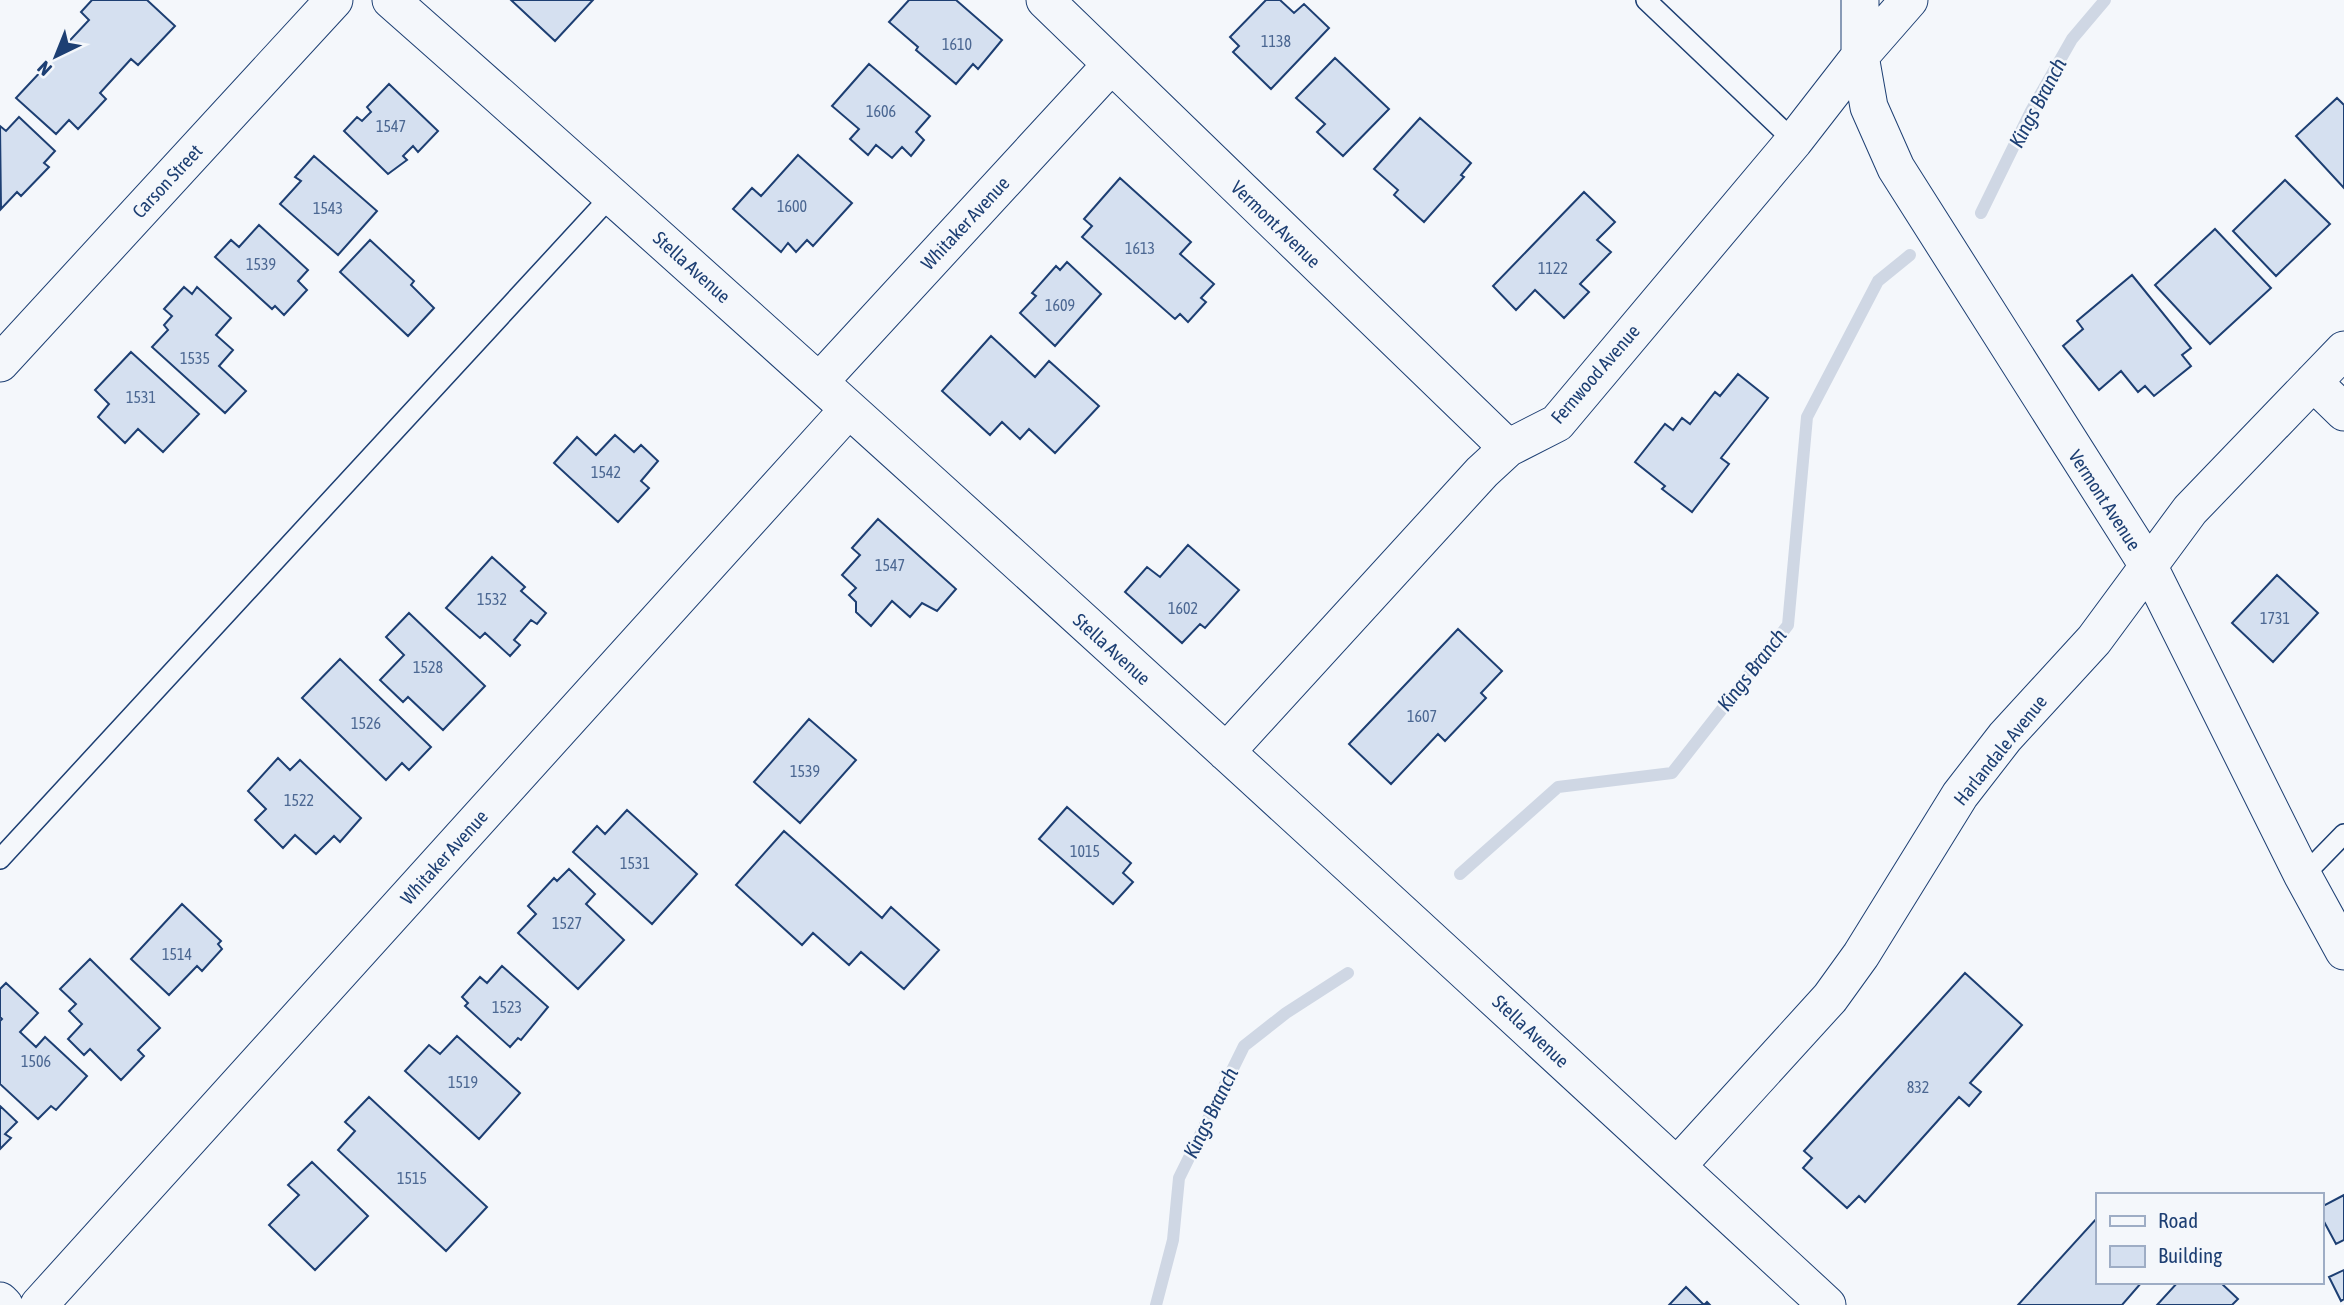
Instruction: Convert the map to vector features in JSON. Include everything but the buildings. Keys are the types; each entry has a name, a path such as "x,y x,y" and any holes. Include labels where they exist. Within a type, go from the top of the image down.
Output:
{"street":[{"name":"Carson Street","path":"0,363 334,0"},
{"name":"Stella Avenue","path":"391,0 819,382 1827,1305"},
{"name":"Vermont Avenue","path":"1045,0 1508,448"},
{"name":"Vermont Avenue","path":"1860,0 1860,55 1869,107 1896,167 2149,568 2303,876 2344,951"},
{"name":"Fernwood Avenue","path":"1226,752 1482,472 1508,448 1557,423 1794,141 1860,55 1909,0"},
{"name":"Whitaker Avenue","path":"819,382 1111,65"},
{"name":"Harlandale Avenue","path":"1677,1167 1830,998 1861,955 1960,796 2005,737 2094,640 2189,510 2344,350"},
{"path":"2313,382 2344,412"},
{"name":"Whitaker Avenue","path":"39,1305 848,410"},
{"path":"0,1301 4,1305"}],"lane":[{"path":"1646,0 1794,141"},
{"path":"0,859 612,195"},
{"path":"2303,876 2344,834"}],"waterway":[{"name":"Kings Branch","path":"1981,213 2031,111 2072,39 2105,0"},
{"name":"Kings Branch","path":"1460,874 1558,787 1672,773 1788,625 1807,417 1878,281 1910,255"},
{"name":"Kings Branch","path":"1156,1305 1173,1240 1179,1178 1244,1046 1286,1013 1348,973"}]}
